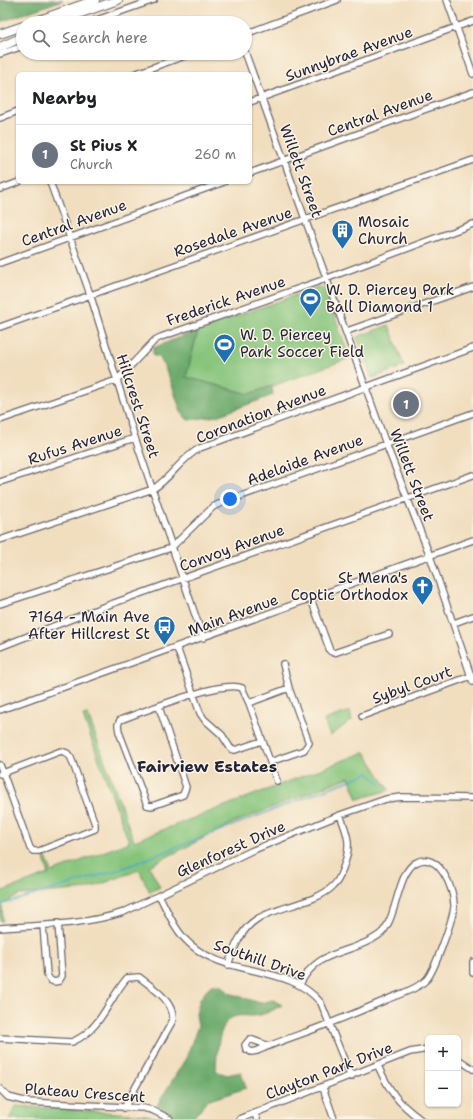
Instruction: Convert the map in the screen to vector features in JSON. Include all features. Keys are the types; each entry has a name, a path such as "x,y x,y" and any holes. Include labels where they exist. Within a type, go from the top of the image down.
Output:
{"highway":[{"path":"50,16 95,0"},
{"path":"73,16 118,0"},
{"path":"0,34 16,28"},
{"path":"0,42 16,36"},
{"path":"0,47 16,40"}],"street":[{"path":"108,16 154,0"},
{"path":"252,31 337,0"},
{"path":"447,0 473,74"},
{"name":"Sunnybrae Avenue","path":"252,101 473,21"},
{"path":"0,54 16,48"},
{"path":"140,72 173,60"},
{"name":"Willett Street","path":"248,60 326,278 367,387 406,499 430,556 472,679"},
{"name":"Central Avenue","path":"252,172 473,92"},
{"path":"0,118 16,112"},
{"name":"Rosedale Avenue","path":"0,328 90,294 473,160"},
{"path":"0,189 16,183"},
{"name":"Hillcrest Street","path":"51,184 90,294 171,548 203,638"},
{"name":"Central Avenue","path":"0,263 218,184"},
{"name":"Frederick Avenue","path":"0,420 117,380 154,340 161,337 473,224"},
{"path":"347,332 473,288"},
{"name":"Coronation Avenue","path":"0,540 152,489 164,480 186,457 200,448 473,348"},
{"name":"Adelaide Avenue","path":"0,604 171,548 213,507 219,504 473,413"},
{"name":"Rufus Avenue","path":"0,482 135,438"},
{"name":"Convoy Avenue","path":"0,646 473,474"},
{"name":"Main Avenue","path":"0,710 177,648 473,540"},
{"path":"311,599 330,651 334,653 389,634"},
{"path":"454,623 473,616"},
{"path":"177,648 200,713 204,720 222,735 231,749 235,750 262,741"},
{"path":"270,762 304,750 309,743 289,688 283,664"},
{"name":"Sybyl Court","path":"362,716 472,679"},
{"path":"159,707 186,787 183,795 152,806 147,806 118,726 120,720 194,694 216,689 240,687 249,703 277,781"},
{"path":"249,703 289,688"},
{"path":"0,765 1,774 30,848 33,851 39,851 95,829 71,758 67,753 61,751 1,774"},
{"name":"Glenforest Drive","path":"0,928 43,925 109,917 124,912 250,851 340,815 386,799 402,797 473,798"},
{"path":"228,965 236,945 244,931 257,919 323,894 333,887 338,880 346,862 349,846 349,835 340,815"},
{"path":"269,1046 330,1024 414,988 427,979 435,964 454,909 453,895 442,870 430,862 422,861 415,863 406,875 382,933 372,941 327,957 314,964 306,972 300,984"},
{"name":"Southill Drive","path":"159,895 171,919 189,944 208,956 228,965 289,980 309,989 321,1003 351,1077"},
{"path":"43,925 47,975 50,980 54,982 59,981 62,976 58,923"},
{"path":"473,962 473,973"},
{"path":"0,1038 72,1042 82,1038 99,1021 119,987 127,978 139,977 168,1002 173,1013 172,1020 124,1108"},
{"name":"Clayton Park Drive","path":"240,1119 351,1077 410,1052 425,1050"},
{"path":"461,1061 473,1069"},
{"path":"378,1066 390,1091 398,1101 420,1119"},
{"name":"Plateau Crescent","path":"0,1088 8,1097 18,1100 152,1110 170,1119"},
{"path":"323,1088 334,1119"},
{"path":"254,1113 257,1119"}],"green space":[{"path":"0,0 63,0 16,16 0,22"},
{"path":"318,287 325,290 350,358 250,394 186,377 198,330"},
{"path":"389,325 404,366 372,378 357,337"},
{"path":"198,330 186,377 249,394 272,386 273,395 217,416 188,420 181,412 170,379 159,356 153,356 153,348"},
{"path":"350,711 352,720 330,736 324,720"},
{"path":"88,715 134,841 365,752 389,790 358,799 349,777 233,823 149,866 160,887 150,892 139,870 88,889 19,895 2,905 3,921 0,921 0,892 49,874 43,856 45,855 52,872 129,842 83,716"},
{"path":"211,985 222,985 229,993 260,1003 273,1000 282,1005 260,1015 237,1016 230,1019 225,1024 219,1039 216,1071 227,1075 241,1072 246,1088 207,1101 192,1119 178,1119 156,1107 186,1058 198,1026 196,1014 200,999"},
{"path":"16,1106 147,1115 160,1119 9,1119"},
{"path":"126,1116 145,1116 157,1119 126,1119"}],"waterway":[{"path":"0,905 121,869 368,773 381,784"}],"place":[{"name":"Mosaic Church","path":"343,250"},
{"name":"W. D. Piercey Park Ball Diamond 1","path":"311,318"},
{"name":"W. D. Piercey Park Soccer Field","path":"225,364"},
{"name":"St Pius X","path":"406,404"},
{"name":"St Mena's Coptic Orthodox","path":"423,606"},
{"name":"7164 - Main Ave After Hillcrest St","path":"165,646"}],"district":[{"name":"Fairview Estates","path":"207,766"}]}
